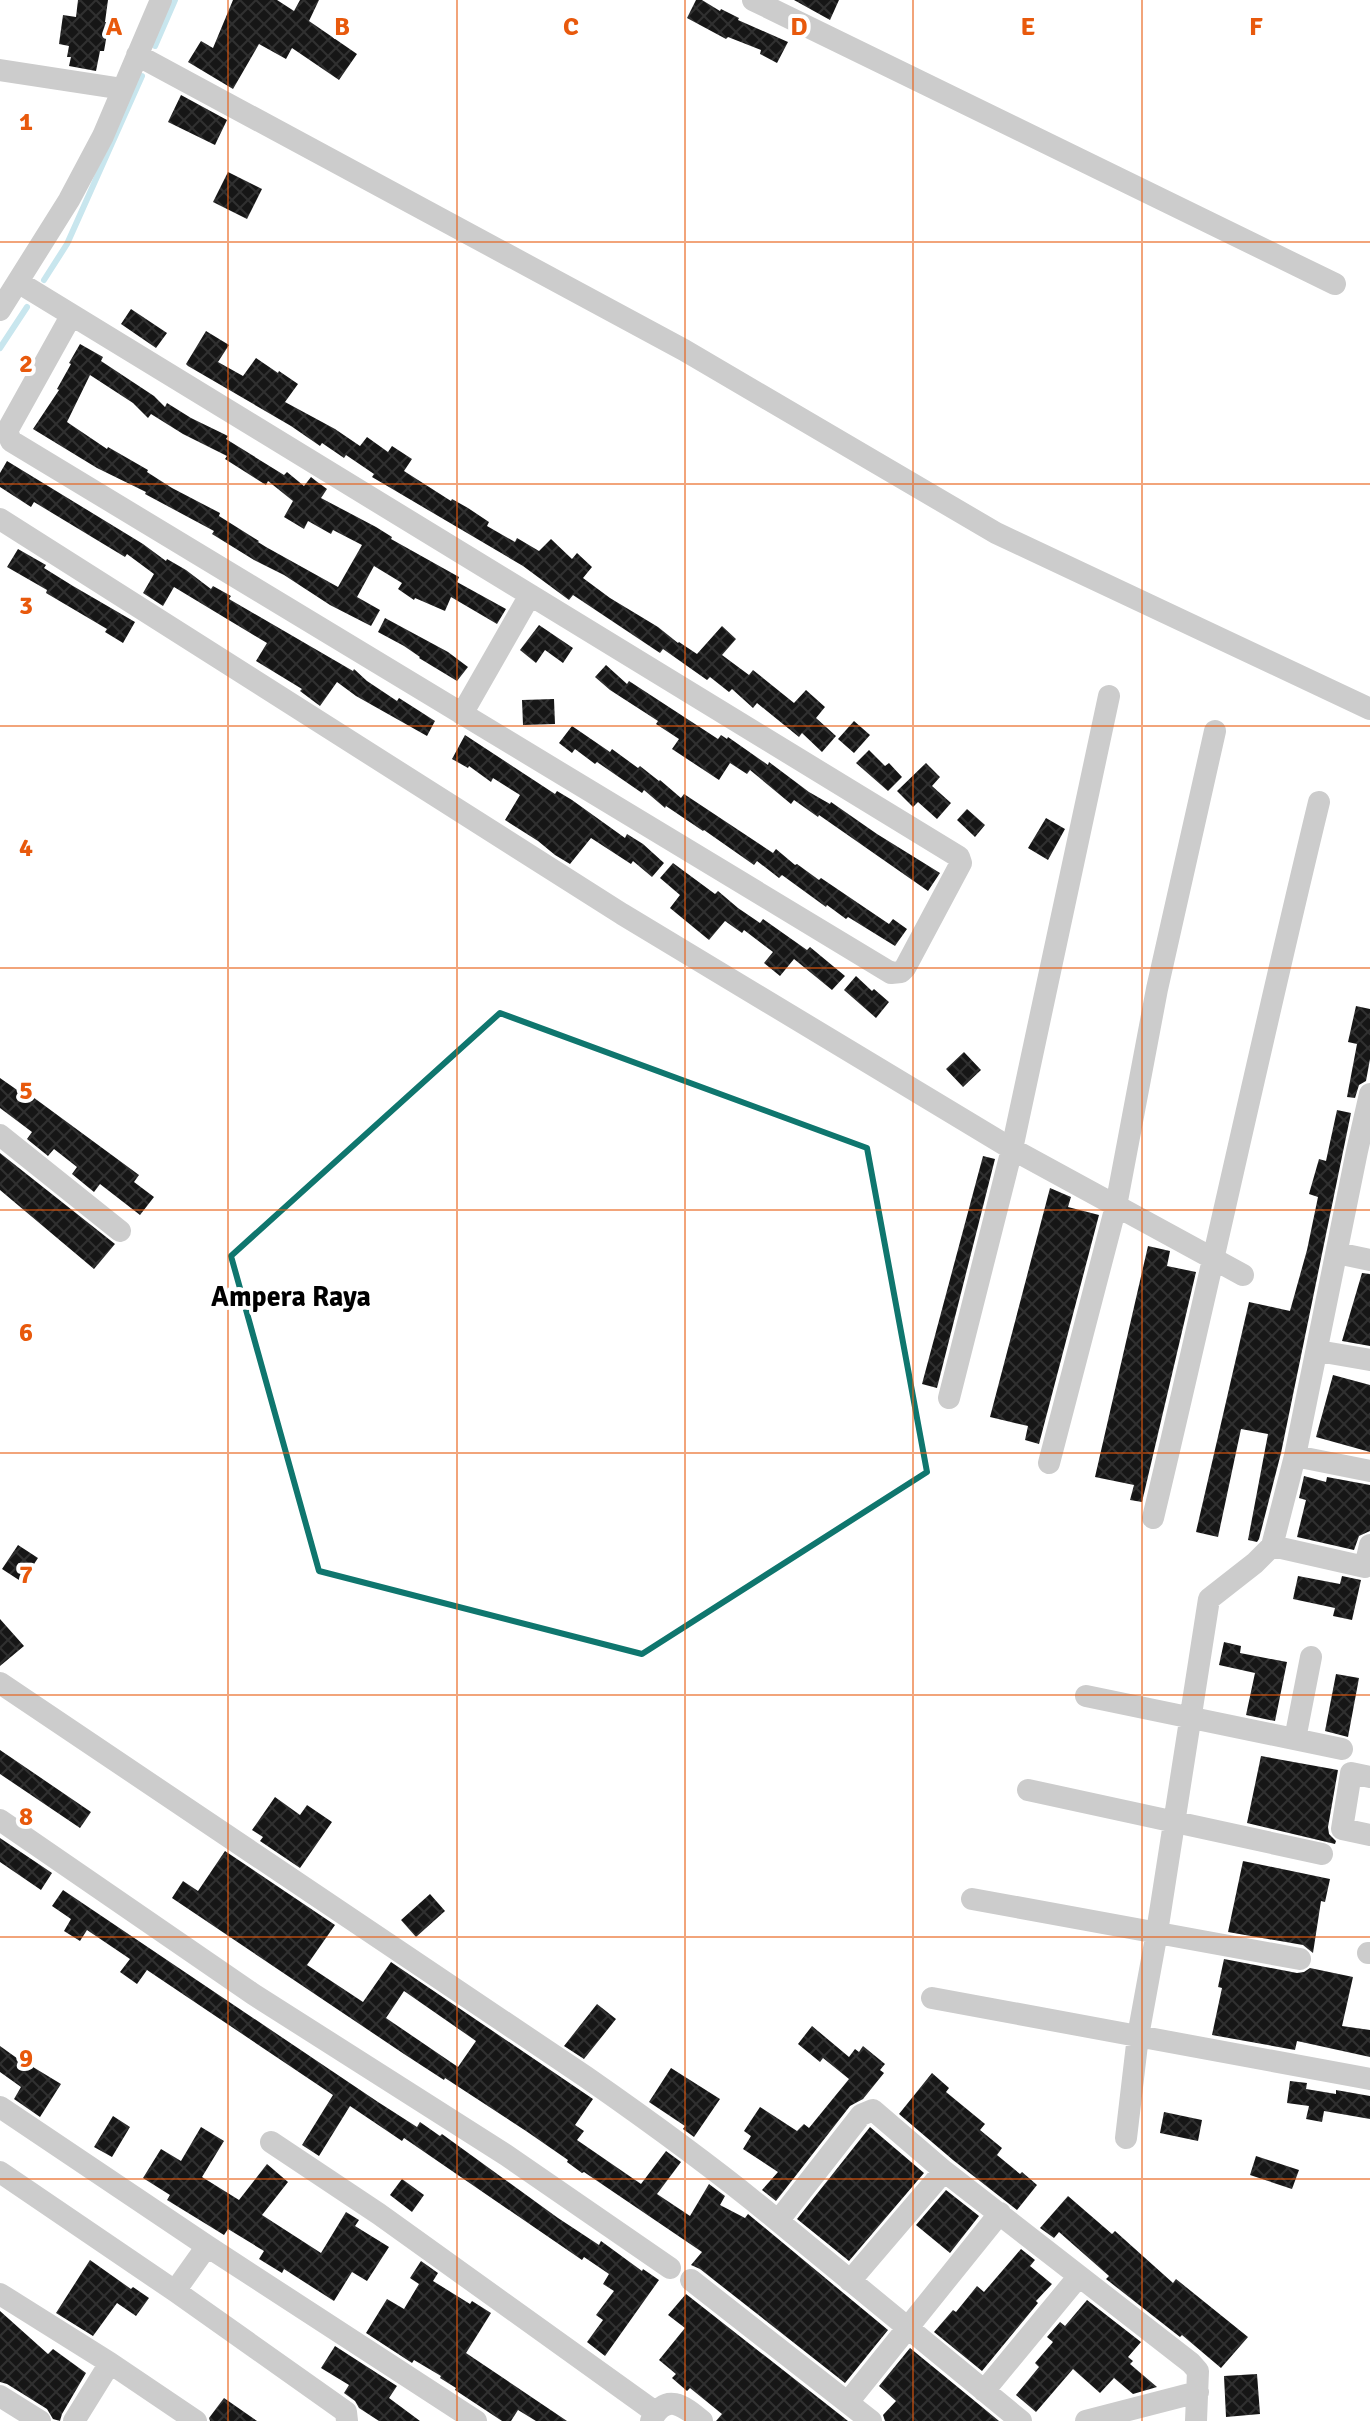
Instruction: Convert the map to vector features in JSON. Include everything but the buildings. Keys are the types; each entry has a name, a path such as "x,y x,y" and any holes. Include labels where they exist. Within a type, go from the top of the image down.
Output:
{"street":[{"path":"0,310 69,200 103,136 161,0"},
{"path":"753,0 1335,284"},
{"path":"137,55 684,350 996,533 1370,709"},
{"path":"0,70 123,89"},
{"path":"18,282 959,857 961,863 905,968 901,972 891,973 11,441 7,431 71,316"},
{"path":"0,519 622,914 1012,1149 1243,1275"},
{"path":"462,714 530,595"},
{"path":"949,1398 1012,1149 1109,696"},
{"path":"1049,1463 1116,1206 1157,989 1215,731"},
{"path":"1153,1518 1215,1259 1262,1036 1319,802"},
{"path":"1126,2138 1138,2036 1209,1599 1272,1546 1295,1456 1337,1253 1363,1152 1370,1094"},
{"path":"0,1135 120,1231"},
{"path":"1337,1253 1370,1260"},
{"path":"1318,1351 1370,1360"},
{"path":"1295,1456 1370,1471"},
{"path":"1272,1546 1365,1567 1370,1545"},
{"path":"1295,1739 1311,1657"},
{"path":"0,1683 586,2077 692,2152 1021,2421"},
{"path":"1086,1696 1342,1749"},
{"path":"1370,1777 1351,1773 1342,1829 1370,1835"},
{"path":"1028,1790 1322,1854"},
{"path":"0,1820 253,1994 506,2155 670,2268"},
{"path":"972,1899 1300,1959"},
{"path":"932,1998 1370,2079"},
{"path":"0,2107 476,2421"},
{"path":"778,2221 861,2115 873,2110 944,2171 1191,2363 1198,2371 1196,2421"},
{"path":"271,2142 379,2214 653,2417 664,2406 682,2404 702,2421"},
{"path":"850,2281 944,2171"},
{"path":"0,2172 346,2412 347,2421"},
{"path":"848,2402 1000,2213"},
{"path":"175,2291 207,2246"},
{"path":"984,2391 1079,2276"},
{"path":"691,2280 871,2421"},
{"path":"0,2294 196,2421"},
{"path":"74,2421 110,2363"},
{"path":"1086,2421 1198,2392"},
{"path":"0,2396 40,2421"}],"highlighted area":[{"path":"500,1013 867,1148 927,1472 642,1654 319,1571 231,1256"}],"waterway":[{"path":"155,46 175,0"},
{"path":"44,280 67,244 142,76"},
{"path":"0,348 27,307"}],"district":[{"name":"Ampera Raya","path":"291,1297"}]}
